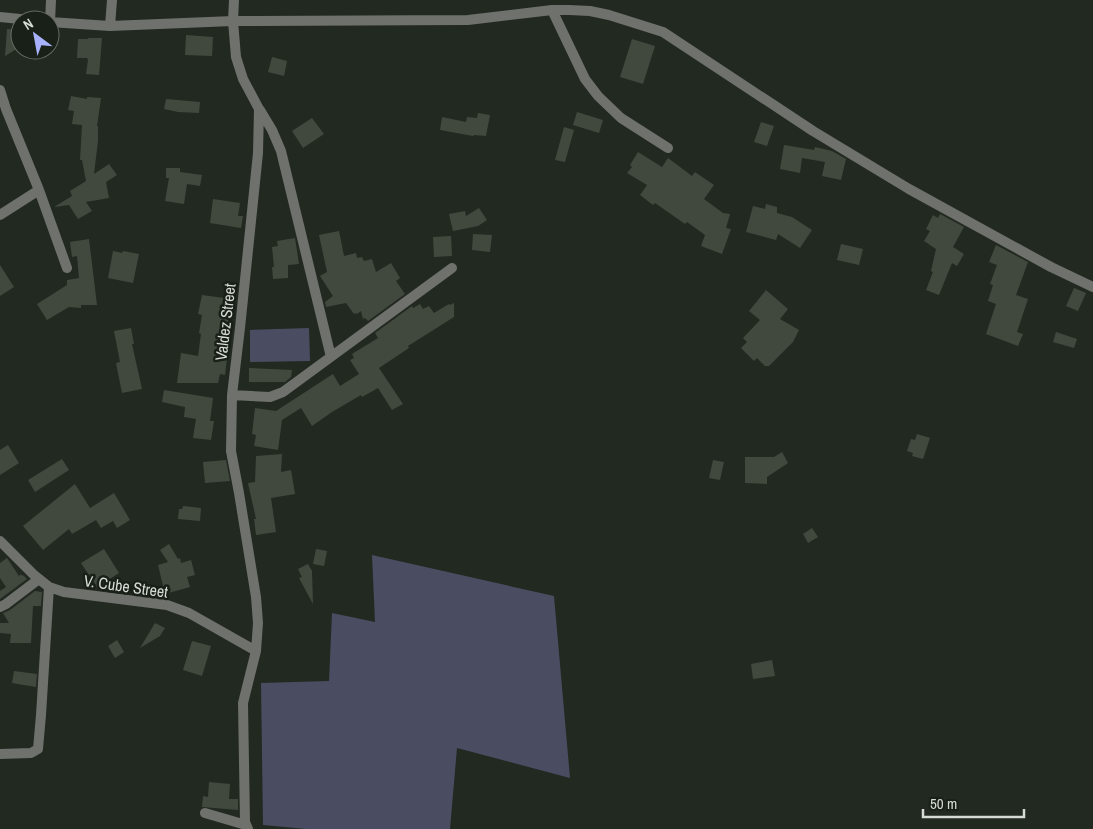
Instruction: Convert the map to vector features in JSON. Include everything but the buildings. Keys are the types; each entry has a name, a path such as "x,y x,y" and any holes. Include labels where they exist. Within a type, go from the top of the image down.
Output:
{"street":[{"path":"51,0 50,22 110,26 233,21 468,20 552,10 590,11 609,15 663,32 813,131 909,189 1051,267 1093,287"},
{"path":"110,26 112,0"},
{"path":"234,0 233,21 236,57 242,78 272,130 281,151 331,357"},
{"path":"552,10 585,79 598,96 621,118 668,148"},
{"path":"0,90 3,112 39,190 66,268"},
{"name":"Valdez Street","path":"247,827 245,822 243,702 256,651 258,623 256,597 239,493 230,452 232,395 258,153 259,109"},
{"path":"0,215 39,190"},
{"path":"232,395 270,397 283,392 452,268"},
{"name":"V. Cube Street","path":"0,541 39,580 49,587 64,592 168,605 189,613 256,651"},
{"path":"0,607 39,580"},
{"path":"0,754 31,753 38,749 49,587"},
{"path":"205,813 247,827"}],"shaded area":[{"path":"309,328 310,361 250,362 250,330"},
{"path":"372,555 554,596 570,778 457,748 450,829 306,829 263,825 261,683 329,681 332,613 375,622"}]}
